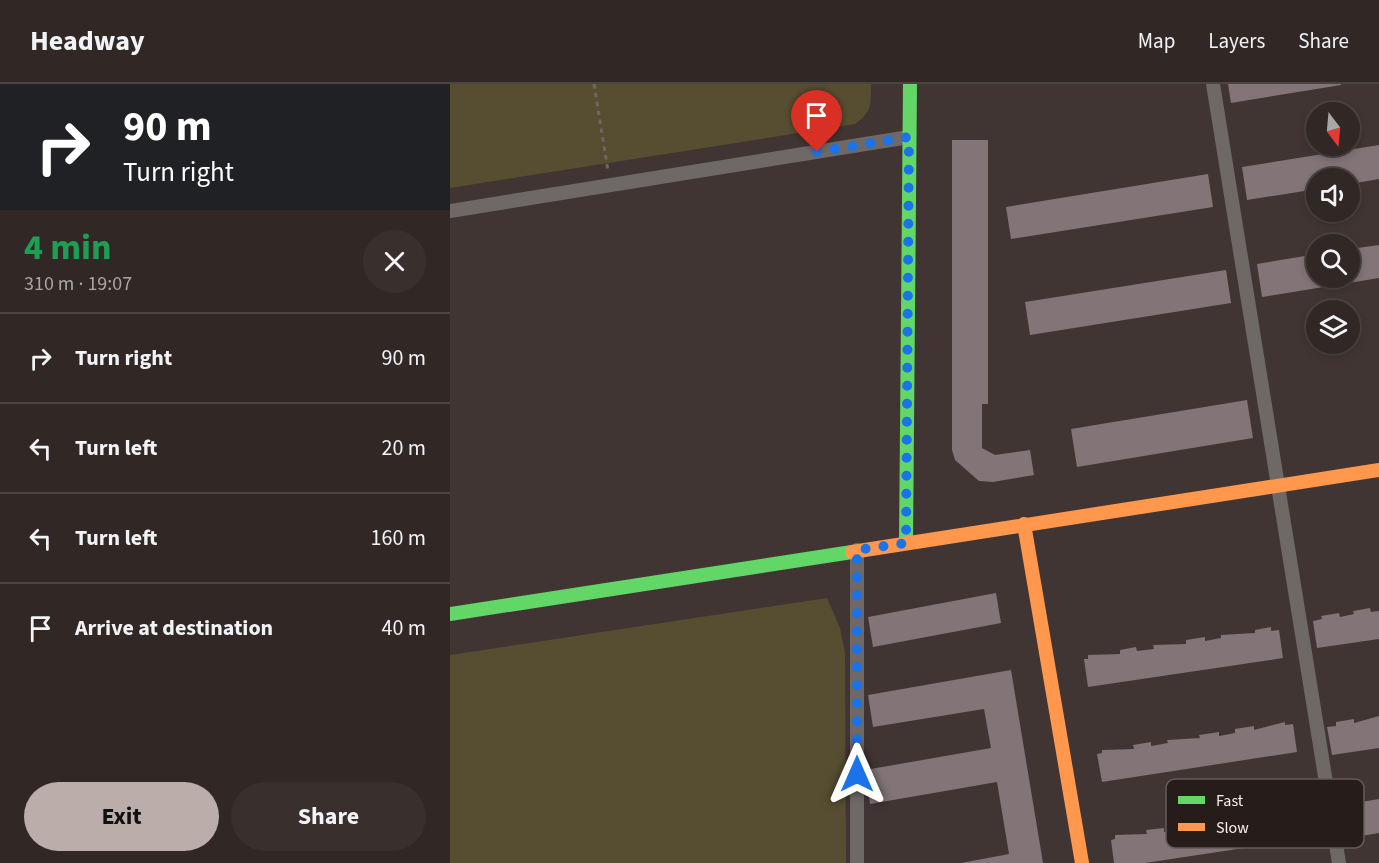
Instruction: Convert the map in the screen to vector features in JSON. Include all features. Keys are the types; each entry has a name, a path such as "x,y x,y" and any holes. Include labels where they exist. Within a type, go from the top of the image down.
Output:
{"street":[{"path":"906,543 910,84"},
{"path":"1213,84 1325,779"},
{"path":"450,211 909,137"},
{"path":"450,614 1379,470"},
{"path":"1024,524 1082,863"},
{"path":"857,550 857,863"},
{"path":"1336,848 1339,863"}],"path":[{"path":"594,84 610,185"}],"shaded area":[{"path":"450,84 871,84 871,97 868,111 855,124 450,188"},
{"path":"827,598 840,628 845,653 846,863 450,863 450,655"}],"building":[{"path":"1228,84 1341,84 1341,85 1231,103"},
{"path":"952,140 988,140 988,404 982,404 982,448 995,455 1030,450 1034,475 993,482 979,481 955,460 952,450"},
{"path":"1379,145 1379,179 1360,182 1360,168 1306,168 1306,191 1247,200 1242,167 1310,156 1360,156 1360,148"},
{"path":"1208,174 1213,207 1011,239 1006,207"},
{"path":"1379,245 1379,278 1360,281 1360,248"},
{"path":"1306,256 1306,288 1317,288 1262,297 1257,264"},
{"path":"1226,270 1231,303 1030,335 1025,302"},
{"path":"1247,400 1253,438 1077,467 1071,429"},
{"path":"996,593 1001,623 873,647 868,617"},
{"path":"1370,608 1371,612 1379,611 1379,639 1317,648 1313,621 1322,619 1321,616 1339,613 1340,617 1354,614 1353,611"},
{"path":"1271,627 1271,631 1279,630 1283,658 1088,687 1084,659 1088,659 1088,655 1120,654 1120,650 1136,647 1137,651 1154,649 1153,645 1186,644 1186,640 1205,637 1205,641 1221,638 1221,635 1255,633 1255,630"},
{"path":"1011,670 1043,863 961,863 1009,854 997,782 870,804 865,770 991,748 984,709 873,727 868,695"},
{"path":"1379,716 1379,748 1332,755 1327,727 1336,726 1336,722 1354,719 1354,723"},
{"path":"1285,722 1285,725 1293,724 1297,752 1102,782 1097,754 1102,753 1102,750 1134,749 1133,745 1151,742 1151,746 1168,743 1167,740 1200,738 1199,735 1219,732 1219,736 1235,733 1235,729 1254,726 1254,730"},
{"path":"1379,799 1379,833 1364,836 1364,802"},
{"path":"1164,828 1164,832 1166,832 1166,848 1244,848 1145,863 1114,863 1111,840 1115,839 1115,835 1147,834 1146,830"}],"traffic: fast":[{"path":"906,543 910,84"},
{"path":"450,614 852,552"}],"traffic: slow":[{"path":"852,552 1379,470"},
{"path":"1024,524 1082,863"}],"route":[{"path":"817,152 909,137 906,543 857,550 857,774"}]}
